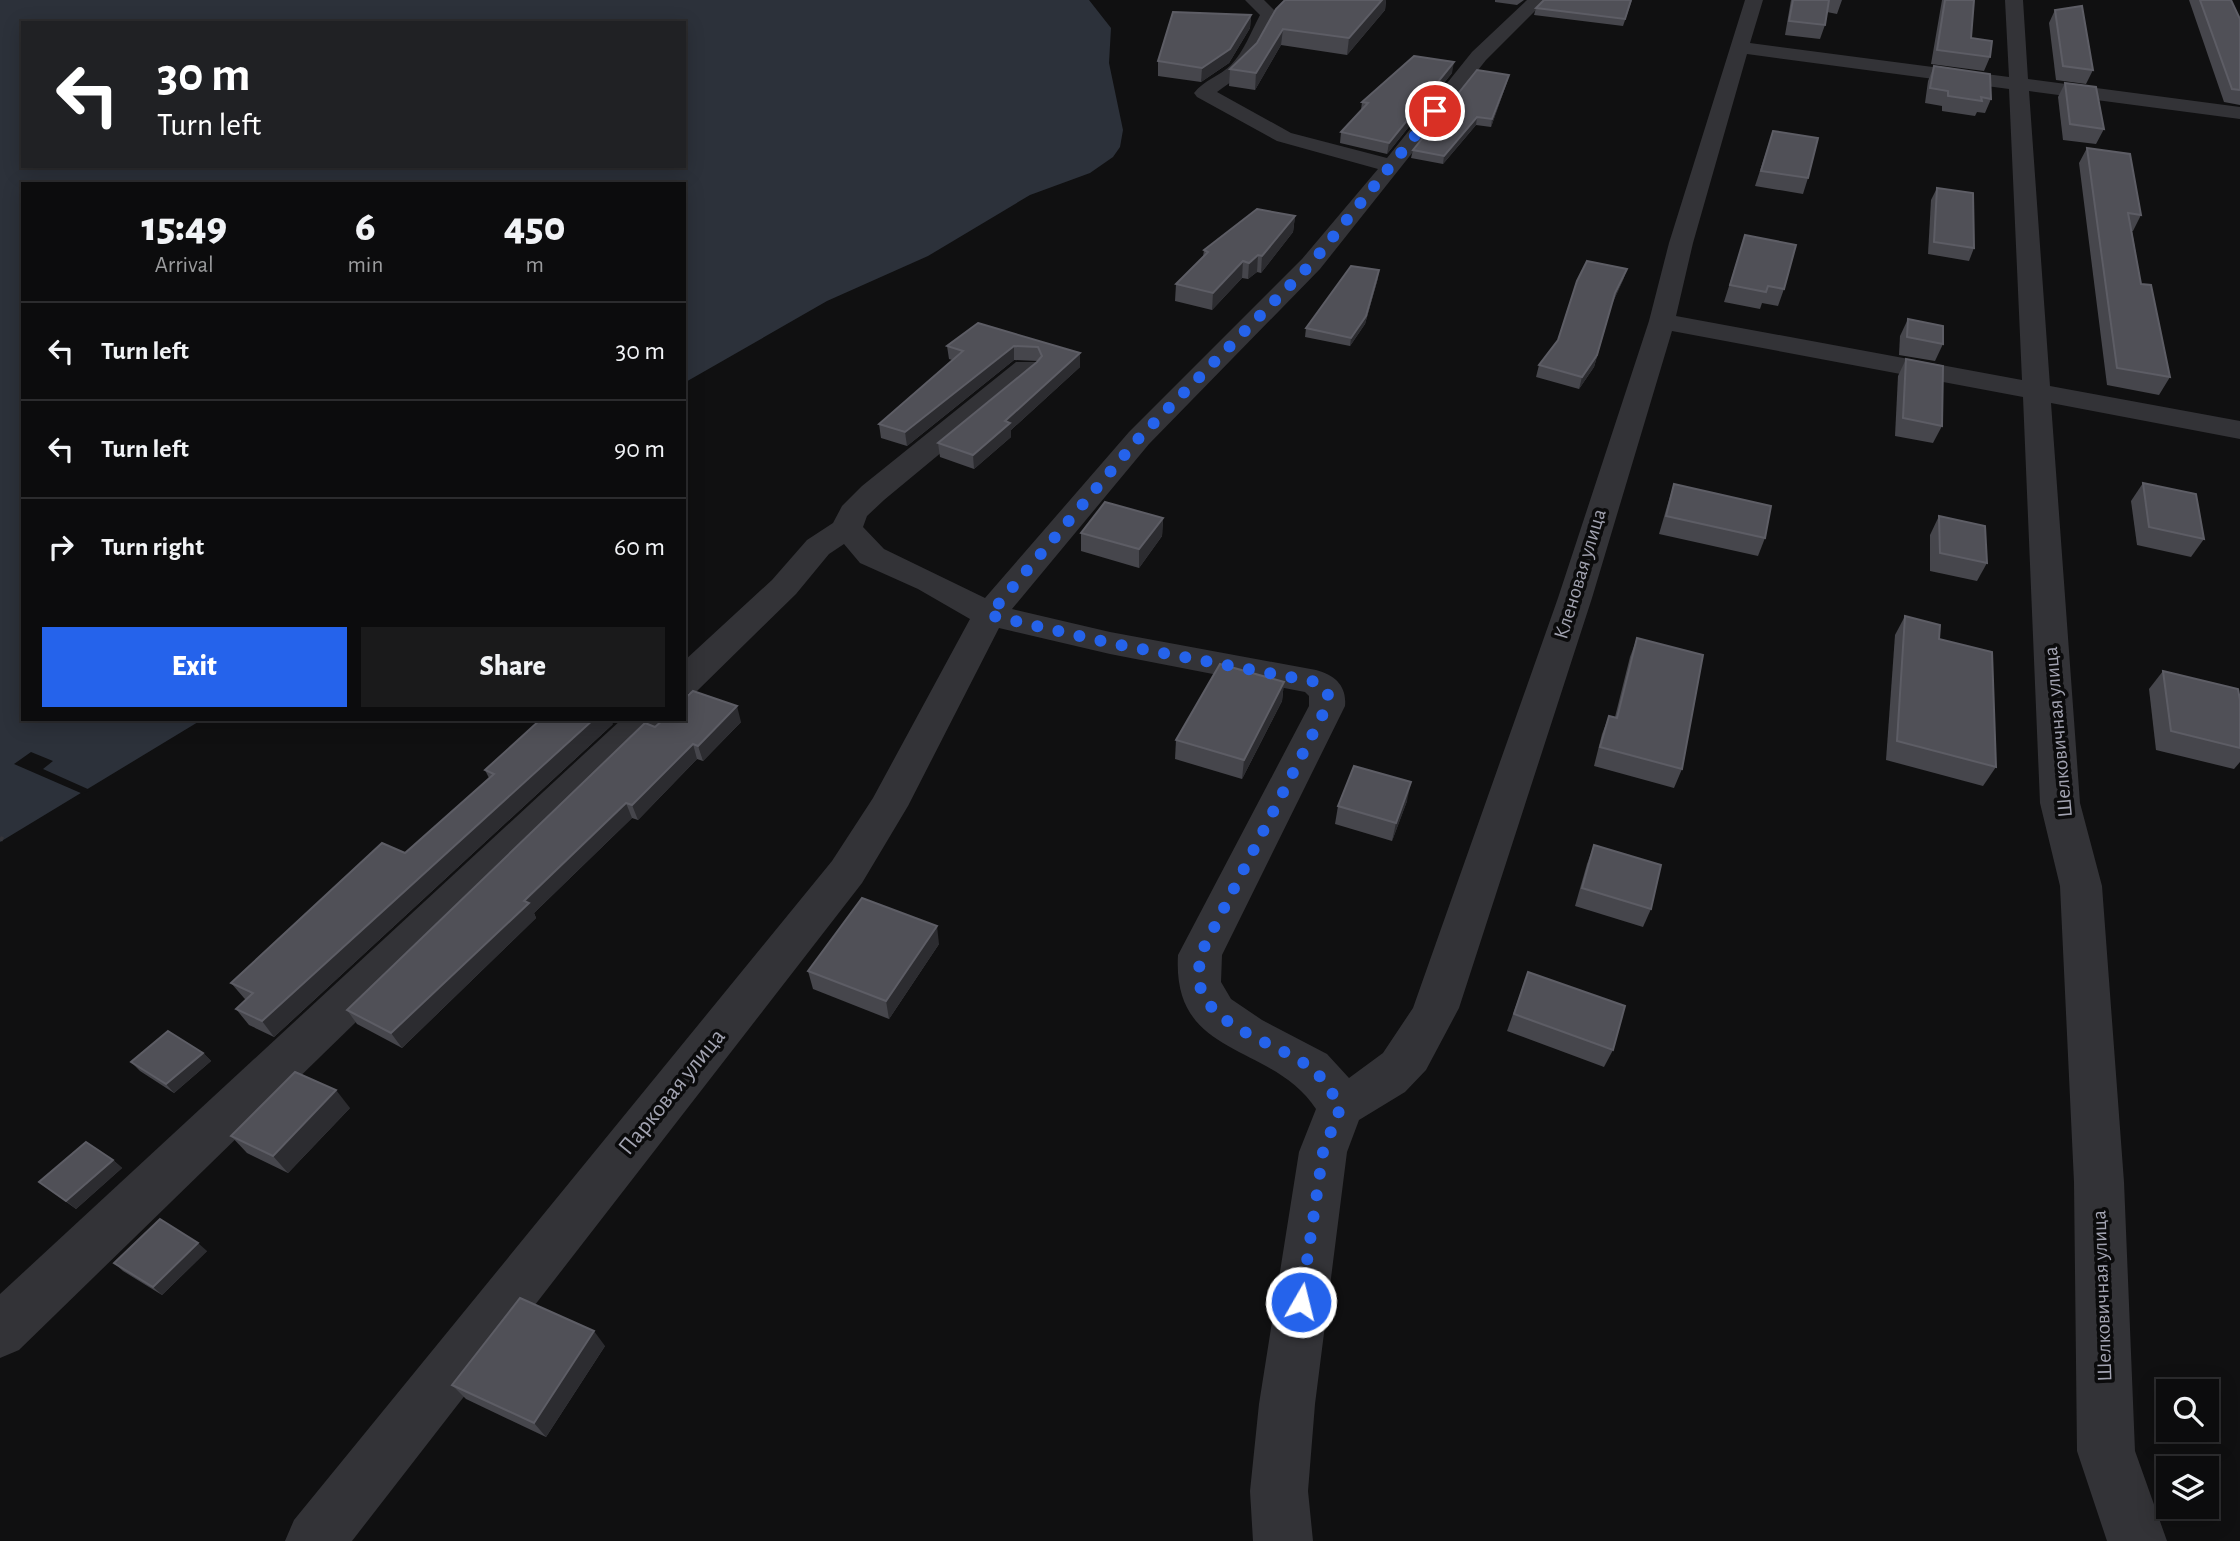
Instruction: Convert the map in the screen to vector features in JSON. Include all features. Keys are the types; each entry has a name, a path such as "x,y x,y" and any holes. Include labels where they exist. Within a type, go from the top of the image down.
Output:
{"street":[{"path":"1254,0 1269,14 1245,60 1231,74 1212,84 1204,93 1284,137 1392,166"},
{"name":"Парковая улица","path":"314,1541 847,873 888,806 989,615 1139,438 1311,264 1479,56 1536,0"},
{"name":"Кленовая улица","path":"1341,1106 1367,1093 1398,1071 1419,1046 1436,1008 1570,611 1662,321 1681,243 1742,48 1754,0"},
{"name":"Шелковичная улица","path":"2014,0 2021,84 2060,803 2081,886 2099,1182 2106,1451 2137,1541"},
{"path":"1742,48 2240,113"},
{"path":"1662,321 2240,430"},
{"path":"686,680 784,587 818,547 847,528 853,513 873,492 1026,368"},
{"path":"847,528 872,555 930,582 989,615 1110,643 1316,682 1328,693 1327,706 1200,955 1199,982 1208,1004 1233,1027 1278,1046 1313,1070 1341,1106 1323,1152 1287,1404 1279,1491 1283,1541"},
{"path":"0,1331 643,721"}],"shaded area":[{"path":"0,0 1089,0 1111,28 1109,63 1123,130 1120,147 1113,157 1090,173 1030,195 928,256 827,301 686,382 686,182 21,182 21,721 200,721 0,842"}],"pier":[{"path":"31,752 53,761 43,769 90,790 83,794 14,764"}],"building":[{"path":"1285,0 1382,0 1349,38 1283,29 1256,73 1230,69 1257,43 1276,9"},
{"path":"1544,0 1631,0 1625,19 1536,8"},
{"path":"1793,0 1829,0 1825,25 1789,21"},
{"path":"1945,0 1974,0 1971,38 1992,41 1990,57 1937,50"},
{"path":"2200,0 2231,0 2240,19 2240,90 2232,89"},
{"path":"2082,6 2093,70 2063,66 2055,10"},
{"path":"1173,12 1251,15 1230,49 1202,68 1158,61"},
{"path":"1414,56 1454,62 1389,143 1341,132 1368,103 1362,102"},
{"path":"1934,66 1990,74 1991,99 1981,97 1982,101 1948,96 1948,91 1930,88"},
{"path":"1477,70 1509,75 1492,119 1477,117 1444,156 1413,150"},
{"path":"2065,83 2096,87 2104,129 2070,124"},
{"path":"1773,131 1818,138 1808,178 1761,171"},
{"path":"2087,148 2130,154 2141,215 2128,213 2141,284 2151,285 2170,377 2117,368"},
{"path":"1937,188 1973,193 1974,248 1934,242"},
{"path":"1257,209 1295,216 1262,256 1258,255 1249,263 1243,261 1213,293 1176,284 1208,252 1204,250"},
{"path":"1745,235 1796,245 1784,289 1768,286 1766,292 1730,285"},
{"path":"1587,261 1627,269 1615,293 1597,355 1582,377 1539,365 1558,340 1577,281"},
{"path":"1351,266 1379,270 1366,316 1351,338 1306,328"},
{"path":"1908,319 1943,326 1943,344 1907,337"},
{"path":"978,323 1080,353 1005,421 1010,423 973,455 938,443 1037,362 1042,356 1038,347 1014,346 905,432 879,424 963,351 947,346"},
{"path":"1906,359 1943,366 1942,426 1903,418"},
{"path":"2143,483 2196,494 2204,539 2149,527"},
{"path":"1674,484 1771,506 1765,538 1666,516"},
{"path":"1105,502 1163,518 1139,549 1081,533"},
{"path":"1939,516 1985,526 1987,563 1940,553"},
{"path":"1905,616 1940,625 1939,639 1992,652 1996,767 1897,741"},
{"path":"1637,638 1703,655 1682,769 1600,747 1609,716 1617,718"},
{"path":"1220,664 1284,682 1244,760 1176,740"},
{"path":"2163,671 2238,689 2240,748 2171,731"},
{"path":"693,691 737,706 698,746 693,744 632,805 626,803 524,901 529,903 391,1033 347,1010 645,723 655,727 662,721 686,721 686,697"},
{"path":"539,721 592,721 262,1021 236,1009 253,993 231,983 382,843 405,853 494,774 485,770"},
{"path":"1354,766 1411,782 1396,823 1338,806"},
{"path":"1594,845 1661,865 1651,909 1582,888"},
{"path":"862,898 937,926 886,1001 808,971"},
{"path":"1528,972 1625,1006 1613,1050 1514,1014"},
{"path":"168,1031 203,1053 166,1084 131,1062"},
{"path":"295,1072 336,1090 273,1156 231,1136"},
{"path":"86,1142 113,1160 66,1201 39,1182"},
{"path":"160,1219 198,1243 153,1287 114,1263"},
{"path":"520,1298 594,1331 534,1423 452,1385"}],"route":[{"path":"1301,1302 1323,1152 1341,1106 1313,1070 1278,1046 1233,1027 1208,1004 1199,982 1200,955 1327,706 1328,693 1316,682 1110,643 989,615 1139,438 1311,264 1435,111"}]}
